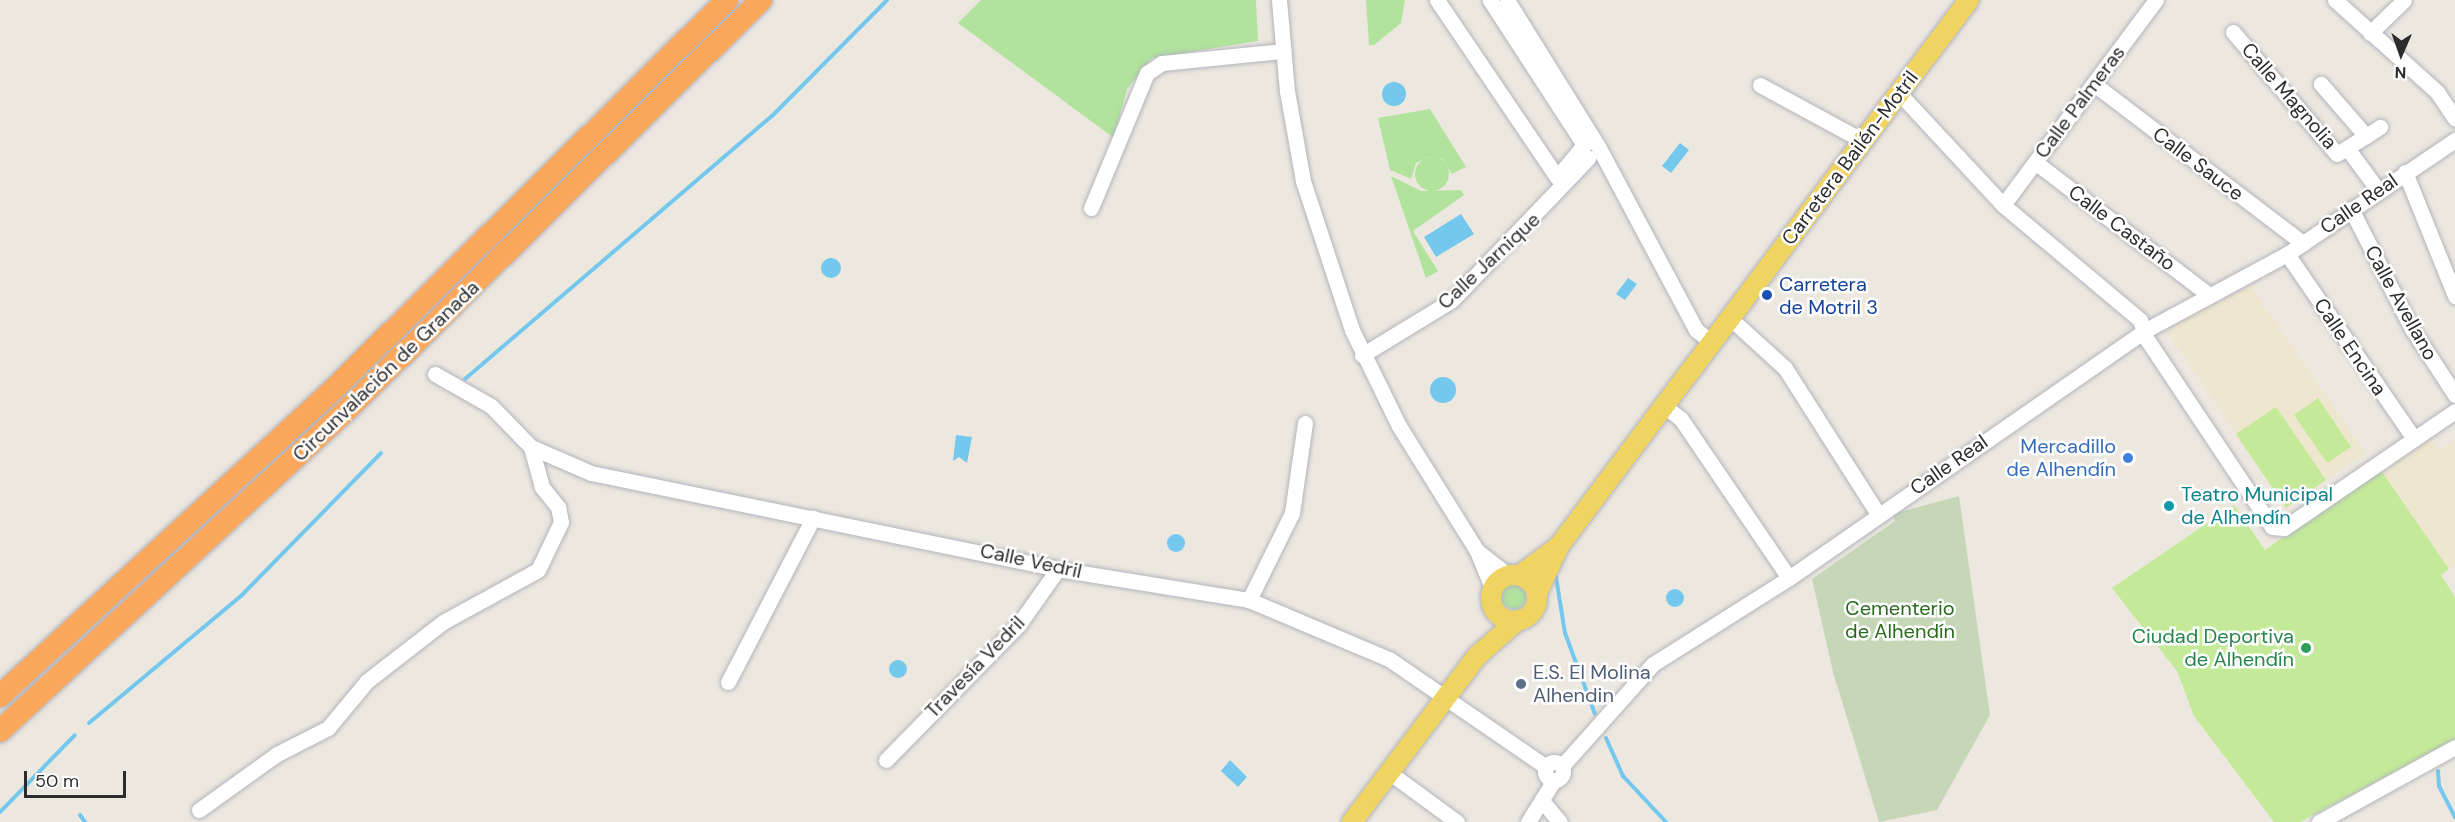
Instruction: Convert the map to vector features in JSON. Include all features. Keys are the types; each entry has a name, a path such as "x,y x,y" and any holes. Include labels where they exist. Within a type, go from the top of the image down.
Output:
{"highway":[{"name":"Circunvalación de Granada","path":"0,696 334,389 727,0"},
{"name":"Circunvalación de Granada","path":"0,730 351,406 761,0"}],"main road":[{"name":"Carretera Bailén-Motril","path":"1537,593 1559,546 1969,0"},
{"name":"Carretera Bailén-Motril","path":"1514,575 1559,546"},
{"path":"1352,822 1477,656 1518,620 1532,612 1537,593 1514,575 1493,599 1477,656"},
{"path":"1493,599 1503,618 1518,620"}],"street":[{"path":"1279,0 1283,51 1303,181 1362,355 1477,551 1493,599"},
{"path":"1437,0 1557,177 1584,145 1490,0"},
{"path":"1507,0 1599,148 1696,330 1712,342"},
{"name":"Calle Palmeras","path":"2003,205 2156,0"},
{"path":"2335,0 2437,92 2455,119"},
{"path":"2370,33 2404,0"},
{"name":"Calle Magnolia","path":"2234,32 2337,154 2380,127"},
{"path":"1091,208 1147,73 1162,63 1283,51"},
{"name":"Calle Sauce","path":"2094,84 2302,243"},
{"name":"Calle Magnolia","path":"2321,84 2366,136"},
{"path":"1760,85 1863,141"},
{"path":"1899,93 2003,205 2140,320 2144,331 2272,527 2284,528 2455,411"},
{"name":"Calle Real","path":"1550,774 1552,762 1562,766 1653,664 1789,578 2144,331 2288,254 2351,208 2454,142"},
{"name":"Calle Jarnique","path":"1362,355 1452,300 1599,148"},
{"name":"Calle Magnolia","path":"2348,148 2378,190"},
{"name":"Calle Castaño","path":"2035,162 2209,295"},
{"path":"2405,172 2455,296"},
{"name":"Calle Avellano","path":"2351,208 2412,329 2455,395"},
{"name":"Calle Encina","path":"2288,254 2414,439"},
{"path":"1730,318 1785,368 1878,514"},
{"name":"Calle Vedril","path":"435,374 491,406 531,447 591,473 1058,569 1249,600 1389,659 1446,696 1550,774"},
{"path":"1664,406 1681,418 1789,578"},
{"path":"1249,600 1292,513 1305,423"},
{"path":"199,810 277,754 328,728 367,681 443,622 538,570 561,522 558,507 542,488 531,447"},
{"path":"728,682 813,518"},
{"path":"1477,551 1514,575"},
{"name":"Travesía Vedril","path":"886,760 1019,624 1058,569"},
{"path":"2319,822 2455,747"},
{"path":"1390,772 1457,822"},
{"path":"1528,822 1543,802 1550,774"},
{"path":"1543,802 1560,822"}],"shaded area":[{"path":"2250,285 2365,453 2286,508 2164,327"},
{"path":"2429,436 2439,451 2455,440 2455,565 2449,569 2380,469"}],"green space":[{"path":"981,0 1256,0 1258,41 1152,58 1127,89 1114,138 958,23"},
{"path":"1366,0 1405,0 1401,23 1374,45 1369,45"},
{"path":"1430,109 1466,167 1452,174 1442,159 1428,157 1416,163 1411,179 1390,170 1378,118"},
{"path":"1432,157 1444,162 1449,174 1444,186 1432,191 1420,186 1415,174 1420,162"},
{"path":"1391,176 1421,191 1461,190 1464,195 1413,231 1438,271 1426,278"},
{"path":"2318,398 2351,447 2327,463 2294,415"},
{"path":"2276,407 2326,480 2286,508 2236,434"},
{"name":"Ciudad Deportiva de Alhendín","path":"2380,469 2449,569 2441,575 2455,597 2455,740 2300,822 2274,822 2194,716 2177,671 2112,588 2234,505 2265,550"},
{"name":"Cementerio de Alhendín","path":"1959,496 1990,715 1937,810 1879,822 1833,672 1812,579 1895,521 1893,514"},
{"path":"1514,585 1519,586 1525,592 1525,602 1519,608 1514,609 1509,608 1503,602 1502,597 1503,592 1509,586"}],"water":[{"path":"1394,82 1399,83 1405,89 1405,99 1399,105 1394,106 1389,105 1383,99 1382,94 1383,89 1389,83"},
{"path":"1680,143 1689,150 1671,173 1662,166"},
{"path":"1461,214 1474,234 1436,257 1424,237"},
{"path":"831,258 838,261 841,268 838,275 831,278 824,275 821,268 824,261"},
{"path":"1628,278 1637,284 1625,300 1616,294"},
{"path":"1443,377 1452,381 1456,390 1452,399 1443,403 1434,399 1430,390 1434,381"},
{"path":"956,435 972,437 967,463 959,457 953,461"},
{"path":"1176,534 1182,537 1185,543 1182,549 1176,552 1170,549 1167,543 1170,537"},
{"path":"1675,589 1681,592 1684,598 1681,604 1675,607 1669,604 1666,598 1669,592"},
{"path":"894,660 902,660 907,665 905,676 894,678 889,673 889,665"},
{"path":"1230,760 1247,777 1238,787 1221,771"}],"waterway":[{"path":"465,379 772,116 887,0"},
{"path":"89,723 241,596 381,453"},
{"path":"1556,577 1565,633 1595,714"},
{"path":"0,812 75,735"},
{"path":"1606,738 1623,776 1666,822"},
{"path":"2438,771 2439,786 2455,817"},
{"path":"80,815 85,822"}],"place":[{"name":"Carretera de Motril 3","path":"1767,295"},
{"name":"Mercadillo de Alhendín","path":"2128,458"},
{"name":"Teatro Municipal de Alhendín","path":"2169,506"},
{"name":"Ciudad Deportiva de Alhendín","path":"2306,648"},
{"name":"E.S. El Molina Alhendin","path":"1521,684"}]}
